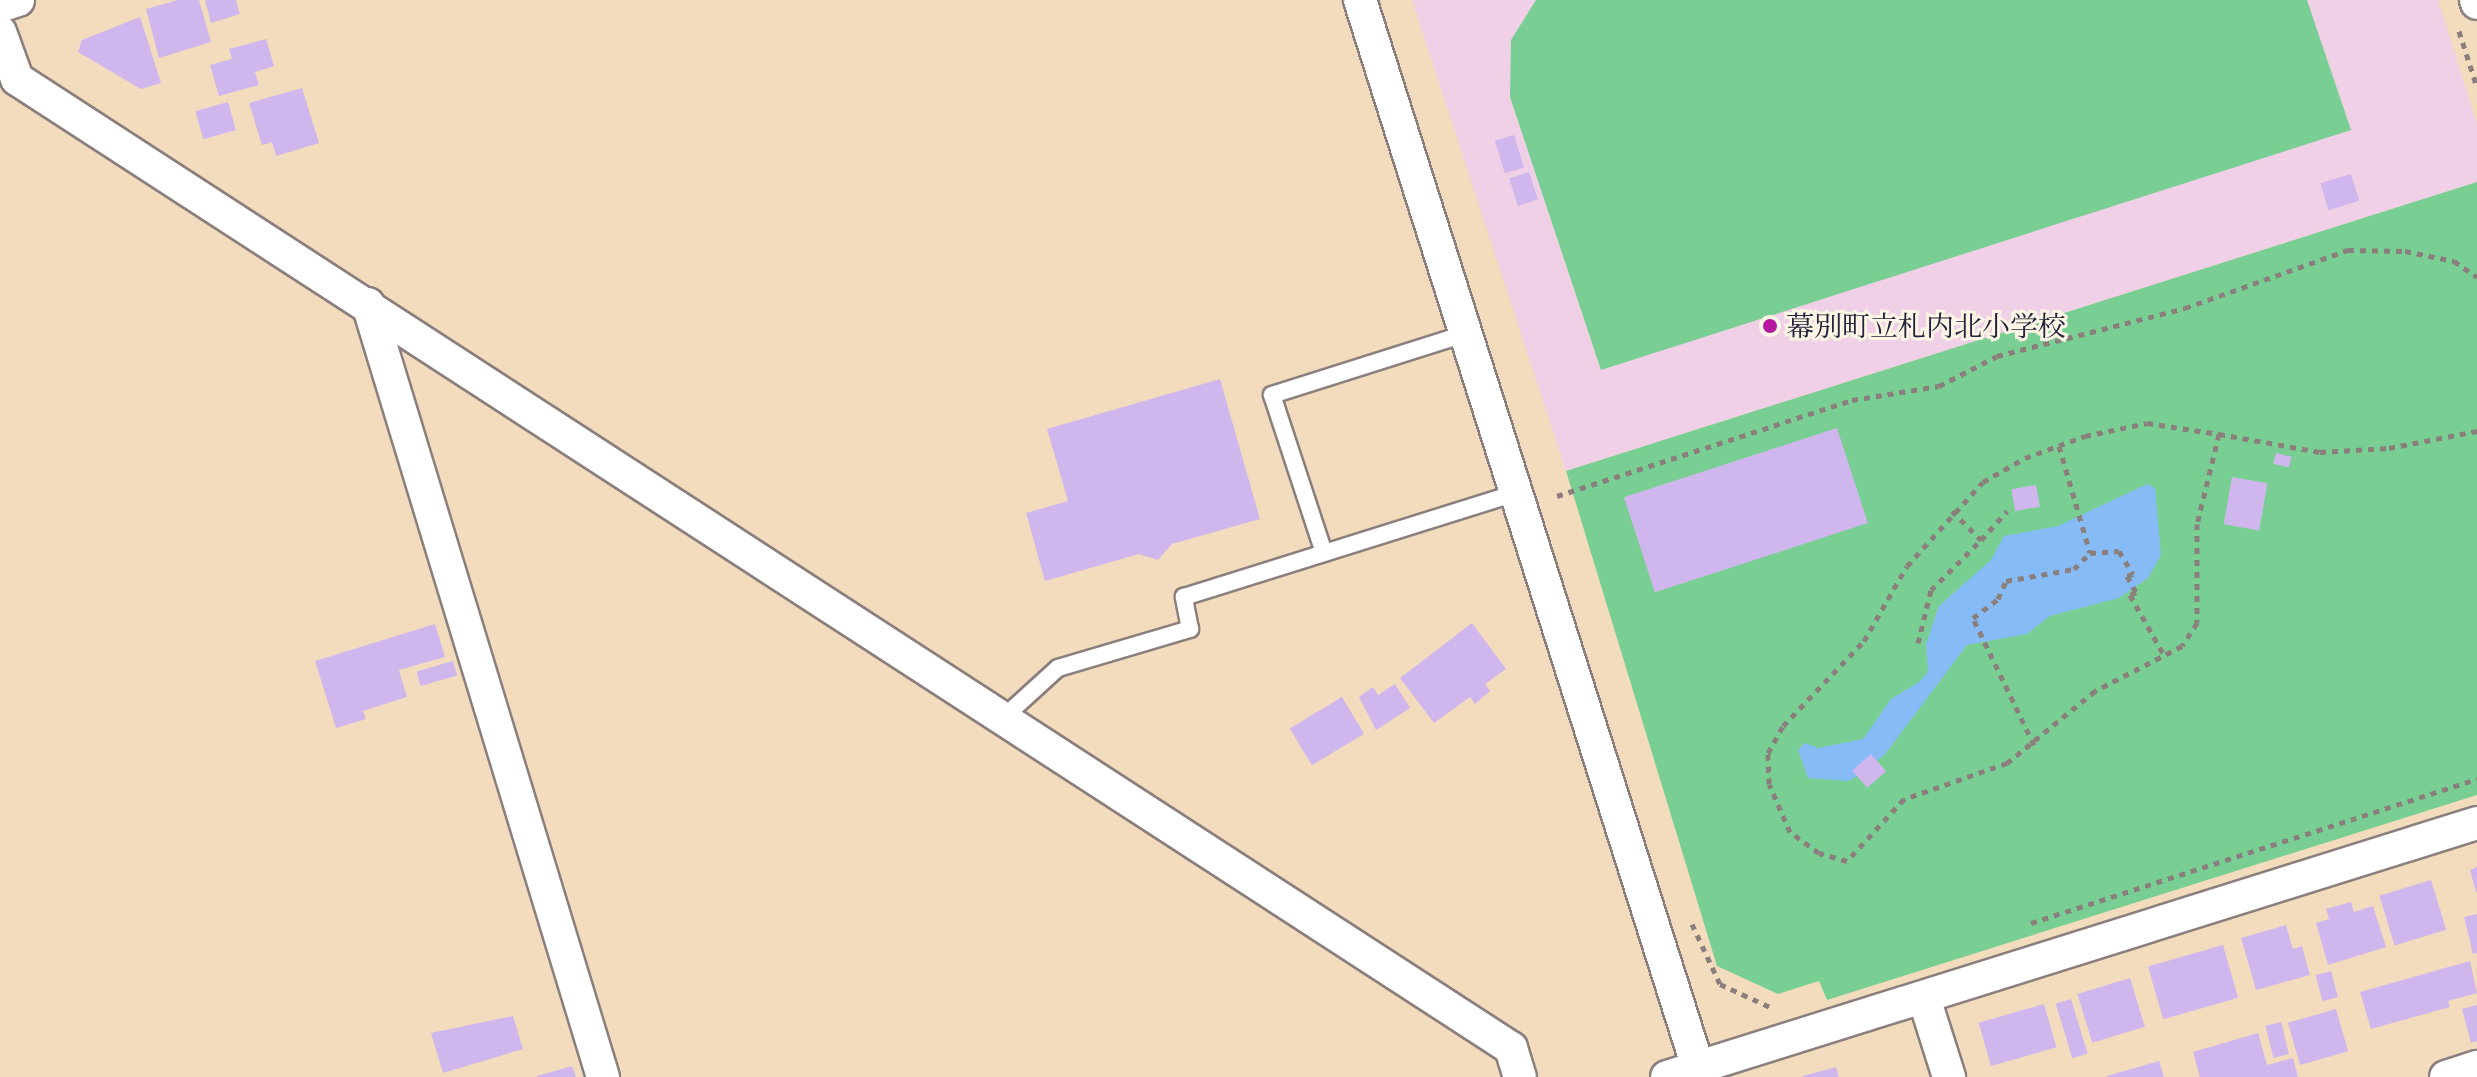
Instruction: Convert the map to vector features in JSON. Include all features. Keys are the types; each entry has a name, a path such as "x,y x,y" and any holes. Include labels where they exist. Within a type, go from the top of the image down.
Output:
{"street":[{"path":"0,6 18,0"},
{"path":"1360,0 1519,492 1699,1072"},
{"path":"0,32 17,79 1511,1048 1520,1077"},
{"path":"368,304 603,1077"},
{"path":"1667,1077 1699,1072 2477,823"},
{"path":"1924,998 1949,1077"},
{"path":"2446,1077 2477,1067"}],"lane":[{"path":"1324,553 1272,395 1468,333"},
{"path":"1003,718 1058,668 1190,629 1184,597 1519,492"}],"path":[{"path":"2469,6 2477,87"},
{"path":"1557,496 1852,400 1939,386 1997,356 2185,308 2348,250 2405,251 2454,261 2477,277"},
{"path":"2219,434 2197,524 2197,623 2182,646 2095,691 2034,745 2007,763 1904,799 1847,861 1819,853 1790,832 1769,784 1768,753 1783,726 1864,641 1907,566 1952,511 1983,482 2059,446 2147,423 2219,434 2320,452 2389,448 2477,431"},
{"path":"2059,446 2090,553"},
{"path":"1552,481 1561,511"},
{"path":"1952,511 1981,540"},
{"path":"1918,643 1931,590 2007,511"},
{"path":"2034,745 1973,618 1998,599 2006,581 2074,569 2090,553 2119,551 2133,574 2127,576 2138,609 2164,655"},
{"path":"2025,925 2477,779"},
{"path":"1689,913 1720,984 1769,1008 1784,1003"}],"shaded area":[{"name":"幕別町立札内北小学校","path":"1412,0 2438,0 2477,124 2477,182 1566,471"}],"green space":[{"name":"幕別町立札内北小学校","path":"1536,0 2307,0 2351,130 1601,370 1510,97 1511,40"},
{"path":"2477,182 2477,795 1827,1000 1819,981 1778,994 1717,966 1566,471"}],"water":[{"path":"2147,484 2155,488 2161,555 2148,578 2119,598 2050,616 2027,634 1967,645 1886,753 1865,772 1848,781 1808,778 1798,750 1805,743 1818,748 1863,739 1891,699 1919,682 1928,672 1926,644 1939,606 1991,560 2004,536 2058,526"}],"building":[{"path":"178,0 199,0 211,42 159,58 146,9"},
{"path":"205,0 236,0 240,14 211,23"},
{"path":"140,17 161,83 141,89 78,52 82,40"},
{"path":"266,39 274,66 255,72 259,85 219,96 210,65 232,59 229,49"},
{"path":"302,88 319,143 276,156 272,142 262,145 249,103"},
{"path":"228,102 236,130 203,139 195,111"},
{"path":"1514,135 1524,168 1505,173 1495,141"},
{"path":"1529,172 1538,200 1518,206 1509,178"},
{"path":"2351,174 2359,201 2329,210 2320,183"},
{"path":"1220,379 1260,519 1172,544 1158,560 1139,554 1045,581 1026,513 1068,501 1047,429"},
{"path":"1837,428 1868,523 1655,592 1624,497"},
{"path":"2276,453 2292,457 2289,468 2273,464"},
{"path":"2232,477 2267,483 2259,531 2224,524"},
{"path":"2036,485 2040,507 2015,511 2011,489"},
{"path":"1472,623 1506,669 1485,684 1490,691 1475,704 1470,697 1434,723 1400,678"},
{"path":"435,624 445,657 399,670 407,697 363,711 366,719 336,728 315,661"},
{"path":"453,661 457,675 421,686 416,671"},
{"path":"1395,684 1410,708 1376,730 1359,697 1373,687 1378,695"},
{"path":"1342,697 1364,734 1312,765 1290,728"},
{"path":"1871,754 1886,771 1867,788 1852,770"},
{"path":"2477,867 2477,892 2476,892 2470,870"},
{"path":"2431,880 2446,930 2395,946 2379,896"},
{"path":"2351,902 2354,912 2373,906 2386,947 2328,965 2316,923 2329,919 2326,909"},
{"path":"2477,914 2477,953 2473,954 2464,917"},
{"path":"2286,925 2293,949 2302,946 2310,975 2256,990 2241,938"},
{"path":"2223,945 2238,998 2163,1019 2148,966"},
{"path":"2470,961 2477,993 2448,1001 2450,1007 2371,1029 2360,992"},
{"path":"2331,971 2338,997 2323,1001 2316,975"},
{"path":"2130,978 2145,1027 2092,1043 2077,994"},
{"path":"2071,999 2088,1054 2072,1058 2056,1004"},
{"path":"2044,1004 2056,1047 1991,1066 1979,1023"},
{"path":"2477,1005 2477,1041 2471,1043 2462,1009"},
{"path":"2336,1009 2348,1051 2300,1065 2288,1023"},
{"path":"513,1016 523,1049 443,1073 431,1033"},
{"path":"2281,1022 2289,1054 2273,1058 2265,1026"},
{"path":"2258,1033 2267,1065 2293,1058 2298,1077 2200,1077 2193,1052"},
{"path":"2159,1061 2164,1077 2107,1077 2107,1076"},
{"path":"572,1066 576,1077 537,1077 537,1076"},
{"path":"1836,1067 1839,1077 1803,1077 1803,1076"}],"place":[{"name":"幕別町立札内北小学校","path":"1770,326"}]}
